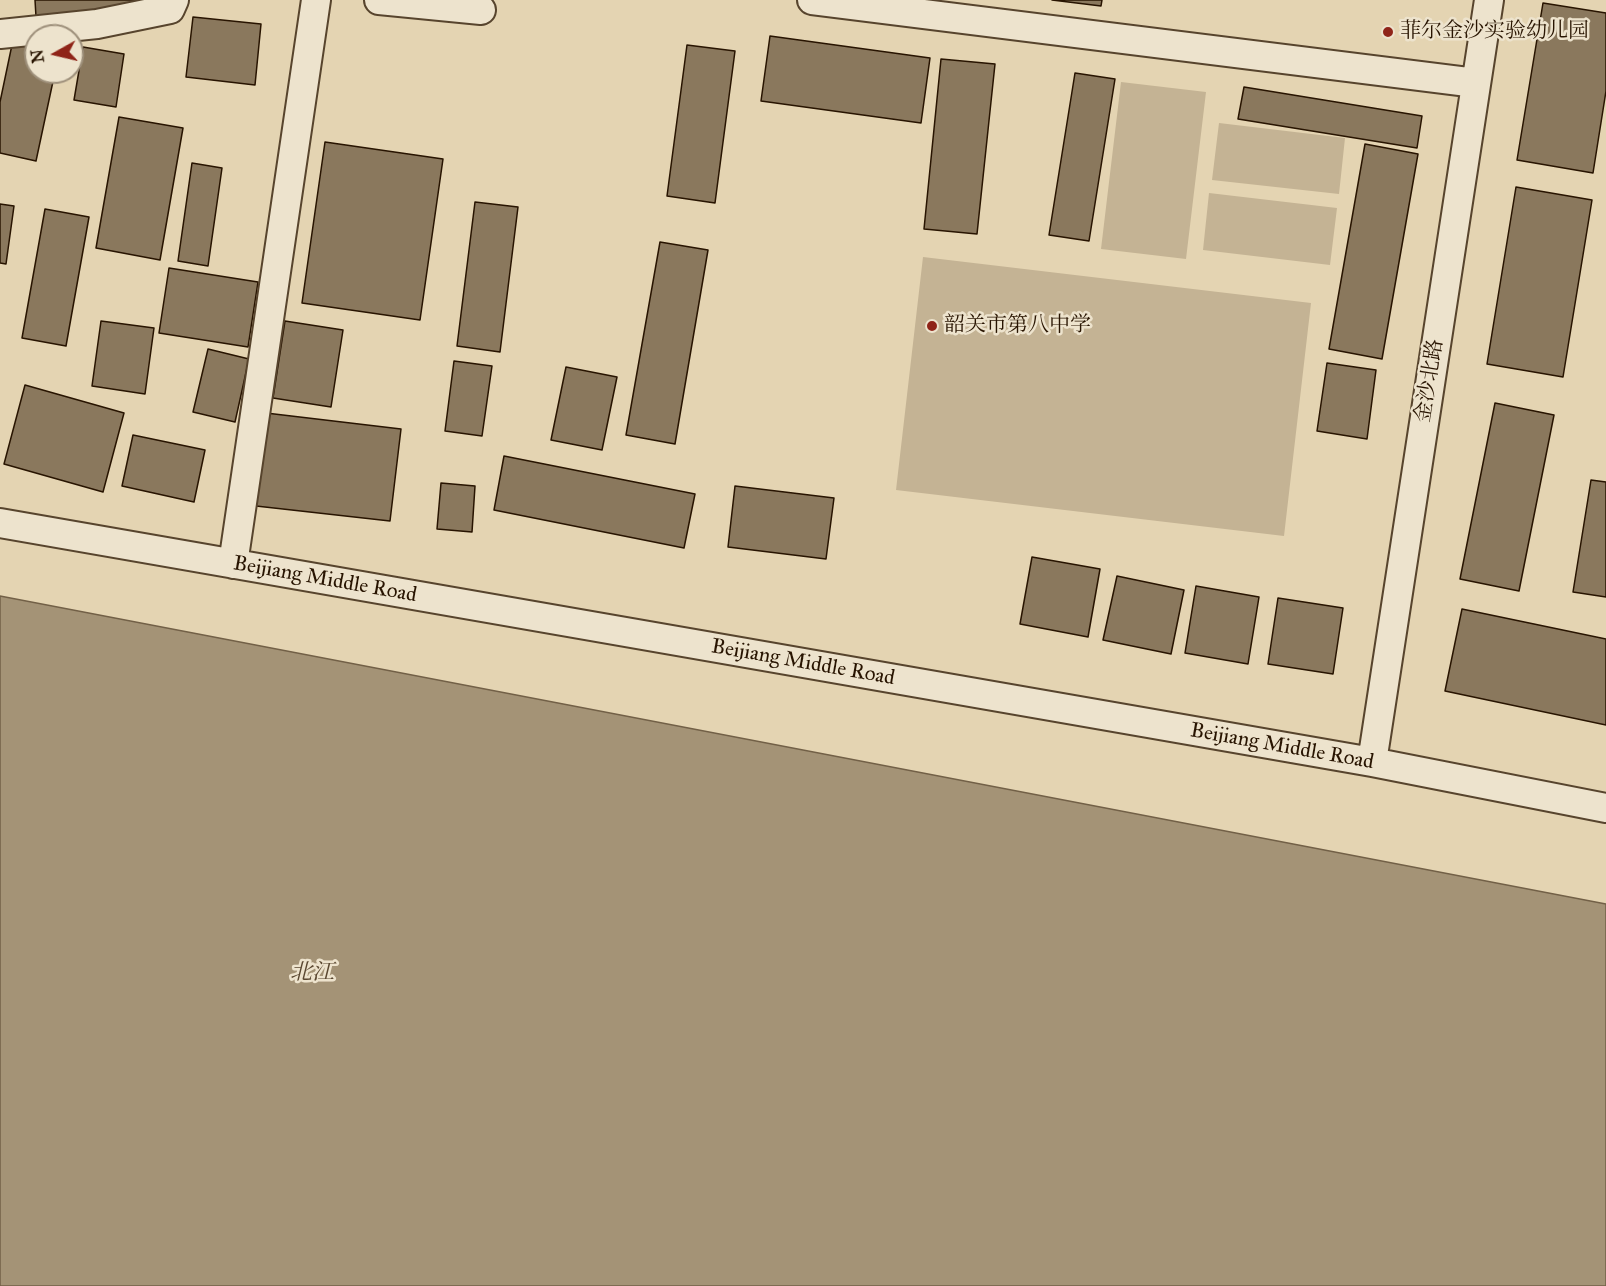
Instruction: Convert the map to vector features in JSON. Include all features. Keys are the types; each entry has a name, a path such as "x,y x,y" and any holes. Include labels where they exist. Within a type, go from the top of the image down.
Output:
{"street":[{"path":"0,34 97,24 128,18 170,9 174,0"},
{"path":"233,564 316,0"},
{"path":"380,0 481,10"},
{"path":"812,0 987,11 1476,83"},
{"name":"金沙北路","path":"1372,762 1489,0"},
{"name":"Beijiang Middle Road","path":"0,523 1372,762 1606,808"}],"shaded area":[{"path":"1121,82 1206,92 1186,259 1101,249"},
{"path":"1219,123 1345,138 1339,194 1212,180"},
{"path":"1209,193 1337,208 1330,265 1203,250"},
{"path":"923,257 1311,303 1284,536 896,490"}],"water":[{"name":"北江","path":"0,596 1606,904 1606,1286 0,1286"}],"building":[{"path":"35,0 153,0 154,6 36,17"},
{"path":"1052,0 1102,0 1101,6"},
{"path":"1543,3 1606,13 1606,91 1593,173 1517,160"},
{"path":"193,17 261,24 255,85 186,77"},
{"path":"770,36 930,58 921,123 761,101"},
{"path":"13,40 24,42 24,84 52,84 36,161 0,153 0,102"},
{"path":"687,45 735,51 715,203 667,196"},
{"path":"84,47 124,54 116,107 74,100 77,84 84,84"},
{"path":"941,59 995,64 977,234 924,229"},
{"path":"1075,73 1115,79 1089,241 1049,235"},
{"path":"1244,87 1422,116 1417,148 1238,119"},
{"path":"119,117 183,128 160,260 96,248"},
{"path":"325,142 443,159 420,320 302,303"},
{"path":"1365,144 1418,154 1382,359 1329,349"},
{"path":"192,163 222,168 208,266 178,261"},
{"path":"1516,187 1592,200 1563,377 1487,364"},
{"path":"475,202 518,207 500,352 457,346"},
{"path":"0,204 14,206 6,264 0,263"},
{"path":"45,209 89,217 66,346 22,338"},
{"path":"660,242 708,250 675,444 626,435"},
{"path":"169,268 258,282 248,347 159,333"},
{"path":"101,321 154,328 145,394 92,386"},
{"path":"285,321 343,330 331,407 273,398"},
{"path":"208,349 249,359 235,422 193,412"},
{"path":"454,361 492,366 482,436 445,431"},
{"path":"1327,363 1376,370 1367,439 1317,431"},
{"path":"566,367 617,377 602,450 551,440"},
{"path":"25,385 124,413 103,492 4,464"},
{"path":"1495,403 1554,415 1519,591 1460,579"},
{"path":"266,413 401,429 390,521 256,506"},
{"path":"133,435 205,450 194,502 122,486"},
{"path":"504,456 695,494 684,548 494,510"},
{"path":"1591,480 1606,482 1606,597 1573,592"},
{"path":"441,483 475,486 472,532 437,529"},
{"path":"735,486 834,498 826,559 728,547"},
{"path":"1032,557 1100,569 1088,637 1020,624"},
{"path":"1117,576 1184,590 1171,654 1103,640"},
{"path":"1196,586 1259,597 1248,664 1185,653"},
{"path":"1278,598 1343,608 1333,674 1268,664"},
{"path":"1462,609 1606,639 1606,725 1445,691"}],"place":[{"name":"菲尔金沙实验幼儿园","path":"1388,32"},
{"name":"韶关市第八中学","path":"932,326"}]}
